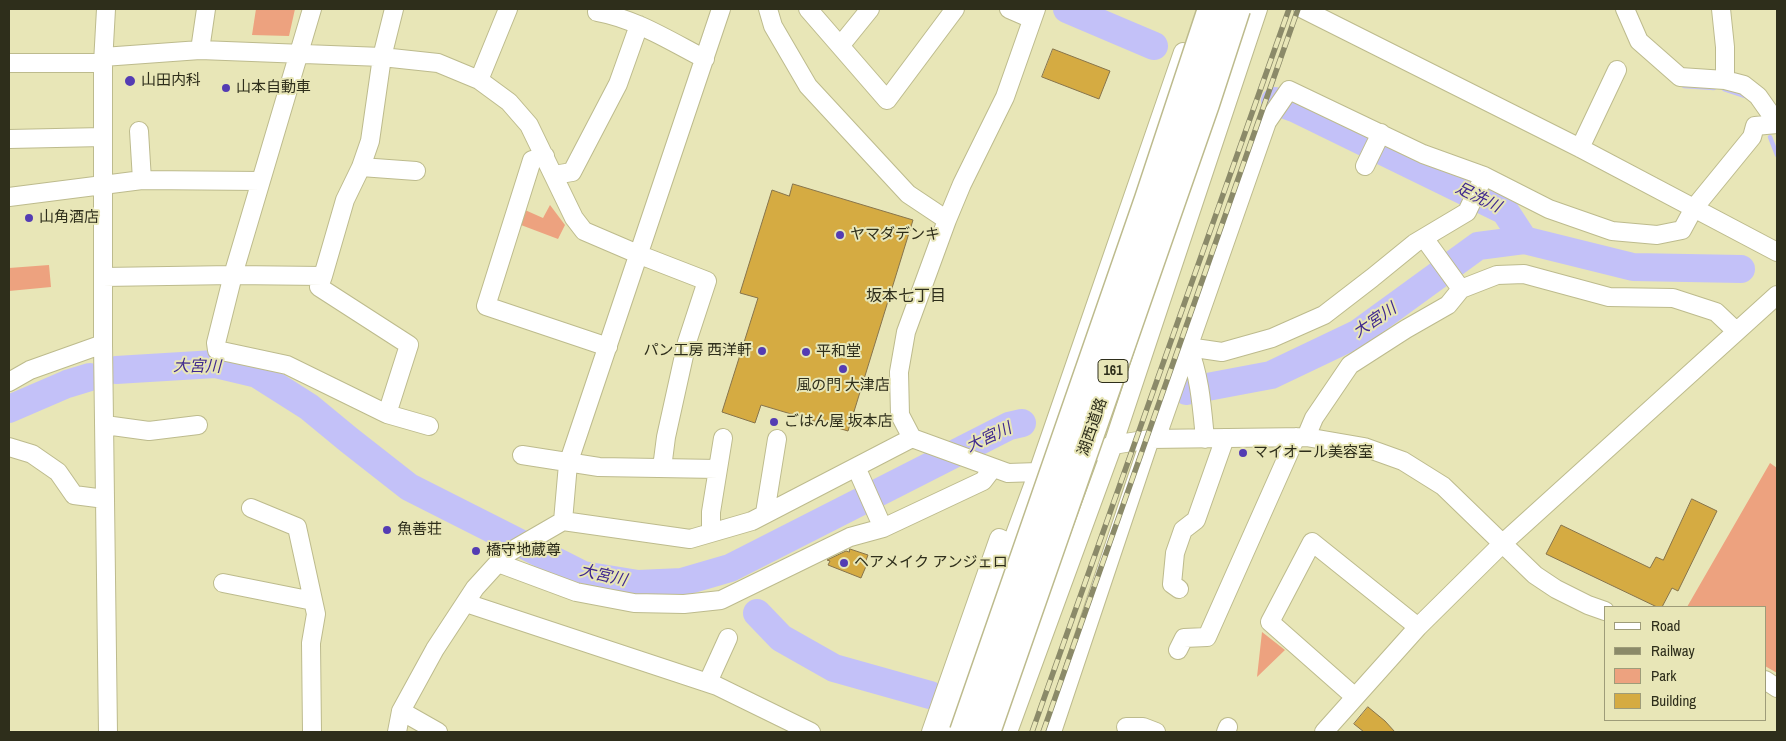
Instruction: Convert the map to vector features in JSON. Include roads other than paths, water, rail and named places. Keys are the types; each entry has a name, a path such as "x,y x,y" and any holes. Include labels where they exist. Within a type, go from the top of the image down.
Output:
{"highway":[{"name":"湖西道路","path":"962,732 1151,190 1210,9"},
{"name":"湖西道路","path":"987,732 1206,104 1237,9"}],"street":[{"path":"106,9 103,60 103,184 108,732"},
{"path":"200,50 206,9"},
{"path":"312,9 233,275 216,342 217,350 288,365 387,414 429,426"},
{"path":"387,414 409,345 319,287 345,200 361,168 370,141 382,57 394,9"},
{"path":"479,80 508,9"},
{"path":"563,521 568,464 640,255 721,9"},
{"path":"768,9 773,26 808,86 908,194 947,220"},
{"path":"808,9 887,100 955,9"},
{"path":"840,46 870,9"},
{"path":"1009,9 1034,14 1005,97 962,184 906,332 899,372 900,415 917,440 1008,473 1038,472 1113,445 1153,439 1301,437 1364,447 1403,461 1443,486 1535,575 1556,589 1604,611"},
{"path":"931,732 955,685 1012,544 1198,9"},
{"path":"1008,732 1113,445 1258,9"},
{"path":"1305,9 1580,148 1777,252"},
{"path":"1052,732 1153,439 1191,354 1267,122 1289,90 1423,154 1484,177 1549,209 1612,231 1658,235 1682,230 1694,208 1752,137 1755,126 1777,123 1758,96 1744,85 1725,80 1680,77 1639,40 1625,9"},
{"path":"1721,9 1725,47 1725,80"},
{"path":"597,12 616,16 639,25 705,60"},
{"path":"554,175 572,172 618,84 639,25"},
{"path":"9,63 103,60 200,50 300,53 382,57 438,63 479,80 509,102 529,125 574,218 584,231 708,281 687,342 666,437 662,468"},
{"path":"1580,148 1617,70"},
{"path":"139,131 142,180"},
{"path":"1365,166 1381,134"},
{"path":"9,139 103,137"},
{"path":"545,156 532,160 486,306 608,347"},
{"path":"361,168 416,171"},
{"path":"1191,354 1222,352 1272,338 1324,315 1415,243 1467,212 1484,177"},
{"path":"9,197 142,180 261,181"},
{"path":"1425,238 1461,289"},
{"path":"1178,650 1184,638 1208,637 1301,437 1350,365 1448,305 1461,289 1497,275 1524,274 1609,297 1673,298 1716,312 1736,331"},
{"path":"104,277 323,276"},
{"path":"1324,732 1418,627 1502,544 1777,295"},
{"path":"9,382 30,370 104,344"},
{"path":"1191,354 1202,409 1205,439"},
{"path":"104,425 149,431 198,425"},
{"path":"711,533 711,512 723,438"},
{"path":"1180,589 1172,584 1175,553 1183,530 1196,520 1225,438"},
{"path":"765,513 777,439"},
{"path":"396,732 401,711 435,649 475,588 502,558 563,521 690,539 752,521 856,467 917,440"},
{"path":"9,447 32,454 58,472 74,496 105,499"},
{"path":"522,455 599,468 718,469"},
{"path":"856,467 883,527"},
{"path":"502,558 576,592 634,603 684,604 721,600 850,537 883,527 983,482 993,468"},
{"path":"251,508 297,527 316,614 311,643 312,732"},
{"path":"1355,697 1270,622 1312,542 1418,627"},
{"path":"223,583 313,601"},
{"path":"466,603 708,682 811,732"},
{"path":"708,682 728,638"},
{"path":"1766,681 1777,688"},
{"path":"945,732 955,685"},
{"path":"401,711 438,732"},
{"path":"1126,727 1142,727 1156,732"}],"waterway":[{"name":"足洗川","path":"1067,9 1154,46"},
{"path":"1684,86 1714,88"},
{"path":"1724,89 1745,96"},
{"name":"足洗川","path":"1275,101 1294,108 1505,211 1524,240 1633,267 1741,269"},
{"path":"1770,137 1777,155"},
{"name":"大宮川","path":"1186,391 1271,375 1357,334 1478,246 1524,240"},
{"name":"大宮川","path":"116,370 215,364 257,374 309,407 409,487 583,575 638,584 682,582 730,568 1009,426 1022,423"},
{"name":"大宮川","path":"9,409 67,384 90,377"},
{"name":"大宮川","path":"757,613 781,638 834,668 930,695"}],"railway":[{"path":"1032,732 1289,9"},
{"path":"1043,732 1298,9"}],"place":[{"name":"山田内科","path":"130,81"},
{"name":"山本自動車","path":"226,88"},
{"name":"山角酒店","path":"29,218"},
{"name":"ヤマダデンキ","path":"840,235"},
{"name":"パン工房 西洋軒","path":"762,351"},
{"name":"平和堂","path":"806,352"},
{"name":"風の門 大津店","path":"843,369"},
{"name":"ごはん屋 坂本店","path":"774,422"},
{"name":"マイオール美容室","path":"1243,453"},
{"name":"魚善荘","path":"387,530"},
{"name":"橋守地蔵尊","path":"476,551"},
{"name":"ヘアメイク アンジェロ","path":"844,563"}],"district":[{"name":"坂本七丁目","path":"906,297"}]}
